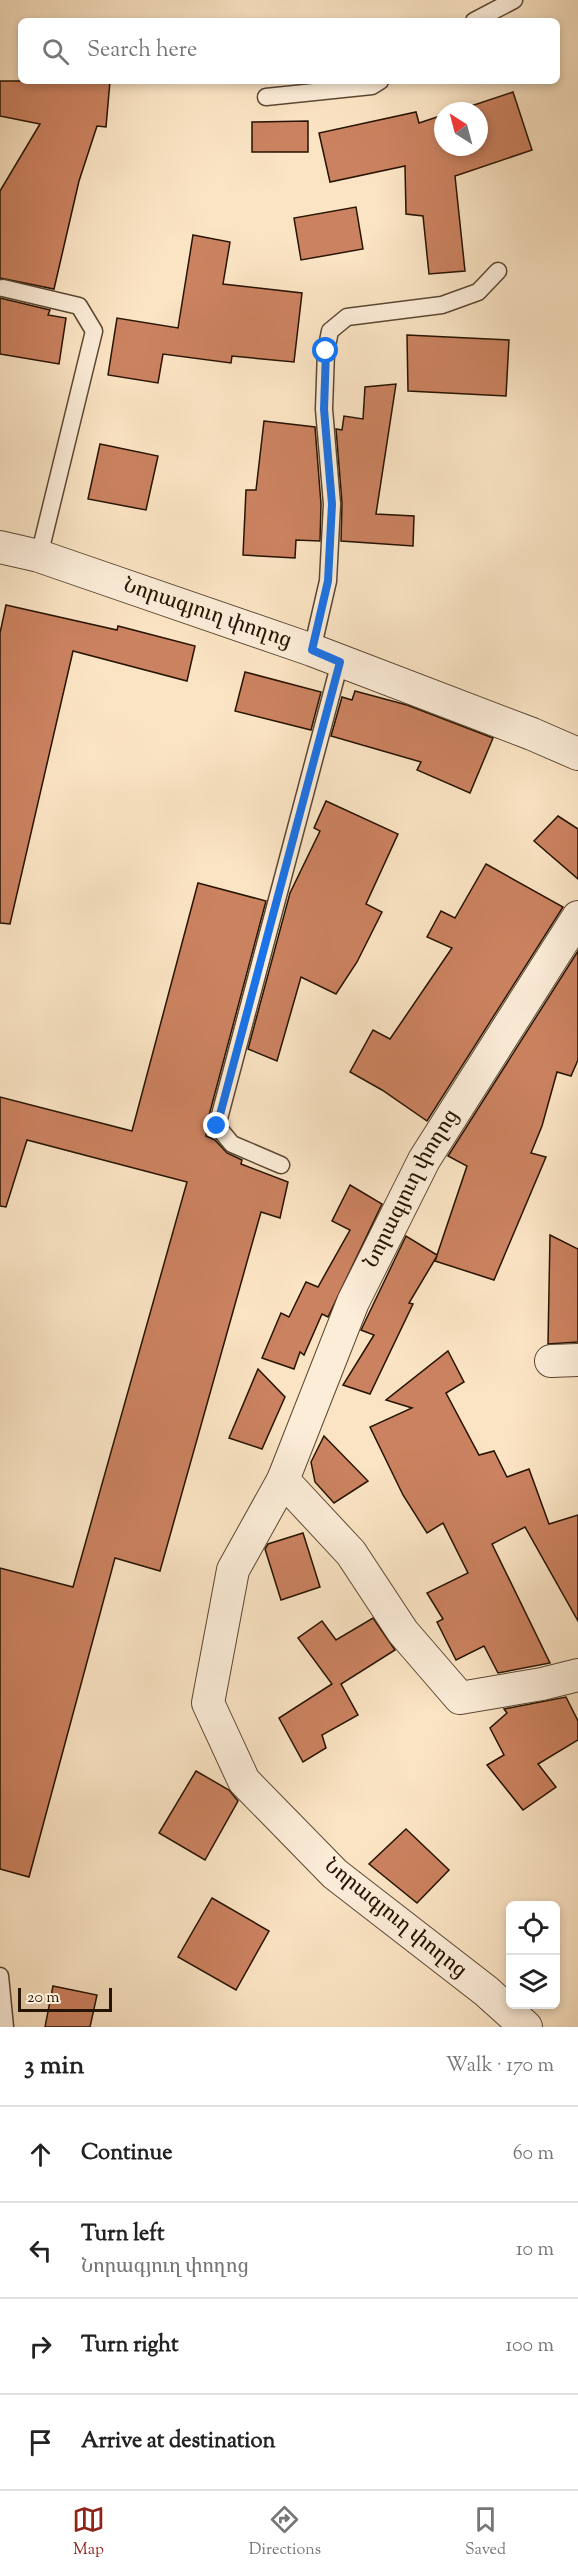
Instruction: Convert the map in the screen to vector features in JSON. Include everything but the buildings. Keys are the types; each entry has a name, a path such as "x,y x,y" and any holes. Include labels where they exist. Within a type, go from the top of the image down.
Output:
{"street":[{"name":"Նորագյուղ փողոց","path":"0,547 39,556 312,650 532,734 578,754"},
{"name":"Նորագյուղ փողոց","path":"526,2027 486,1991 335,1875 244,1781 208,1703 233,1570 284,1480 353,1302 424,1160 578,917"},
{"path":"284,1480 351,1553 403,1632 460,1698 542,1684 578,1675"}],"lane":[{"path":"480,18 514,0"},
{"path":"266,97 375,84"},
{"path":"312,650 328,581 332,504 324,409 326,351 330,331 346,317 442,305 478,292 498,271"},
{"path":"3,288 79,306 94,331 39,556"},
{"path":"281,1165 232,1144 217,1126 340,662"},
{"path":"0,1976 5,2027"}],"route":[{"path":"217,1126 340,662 312,650 328,581 332,504 324,409 326,351"}]}
